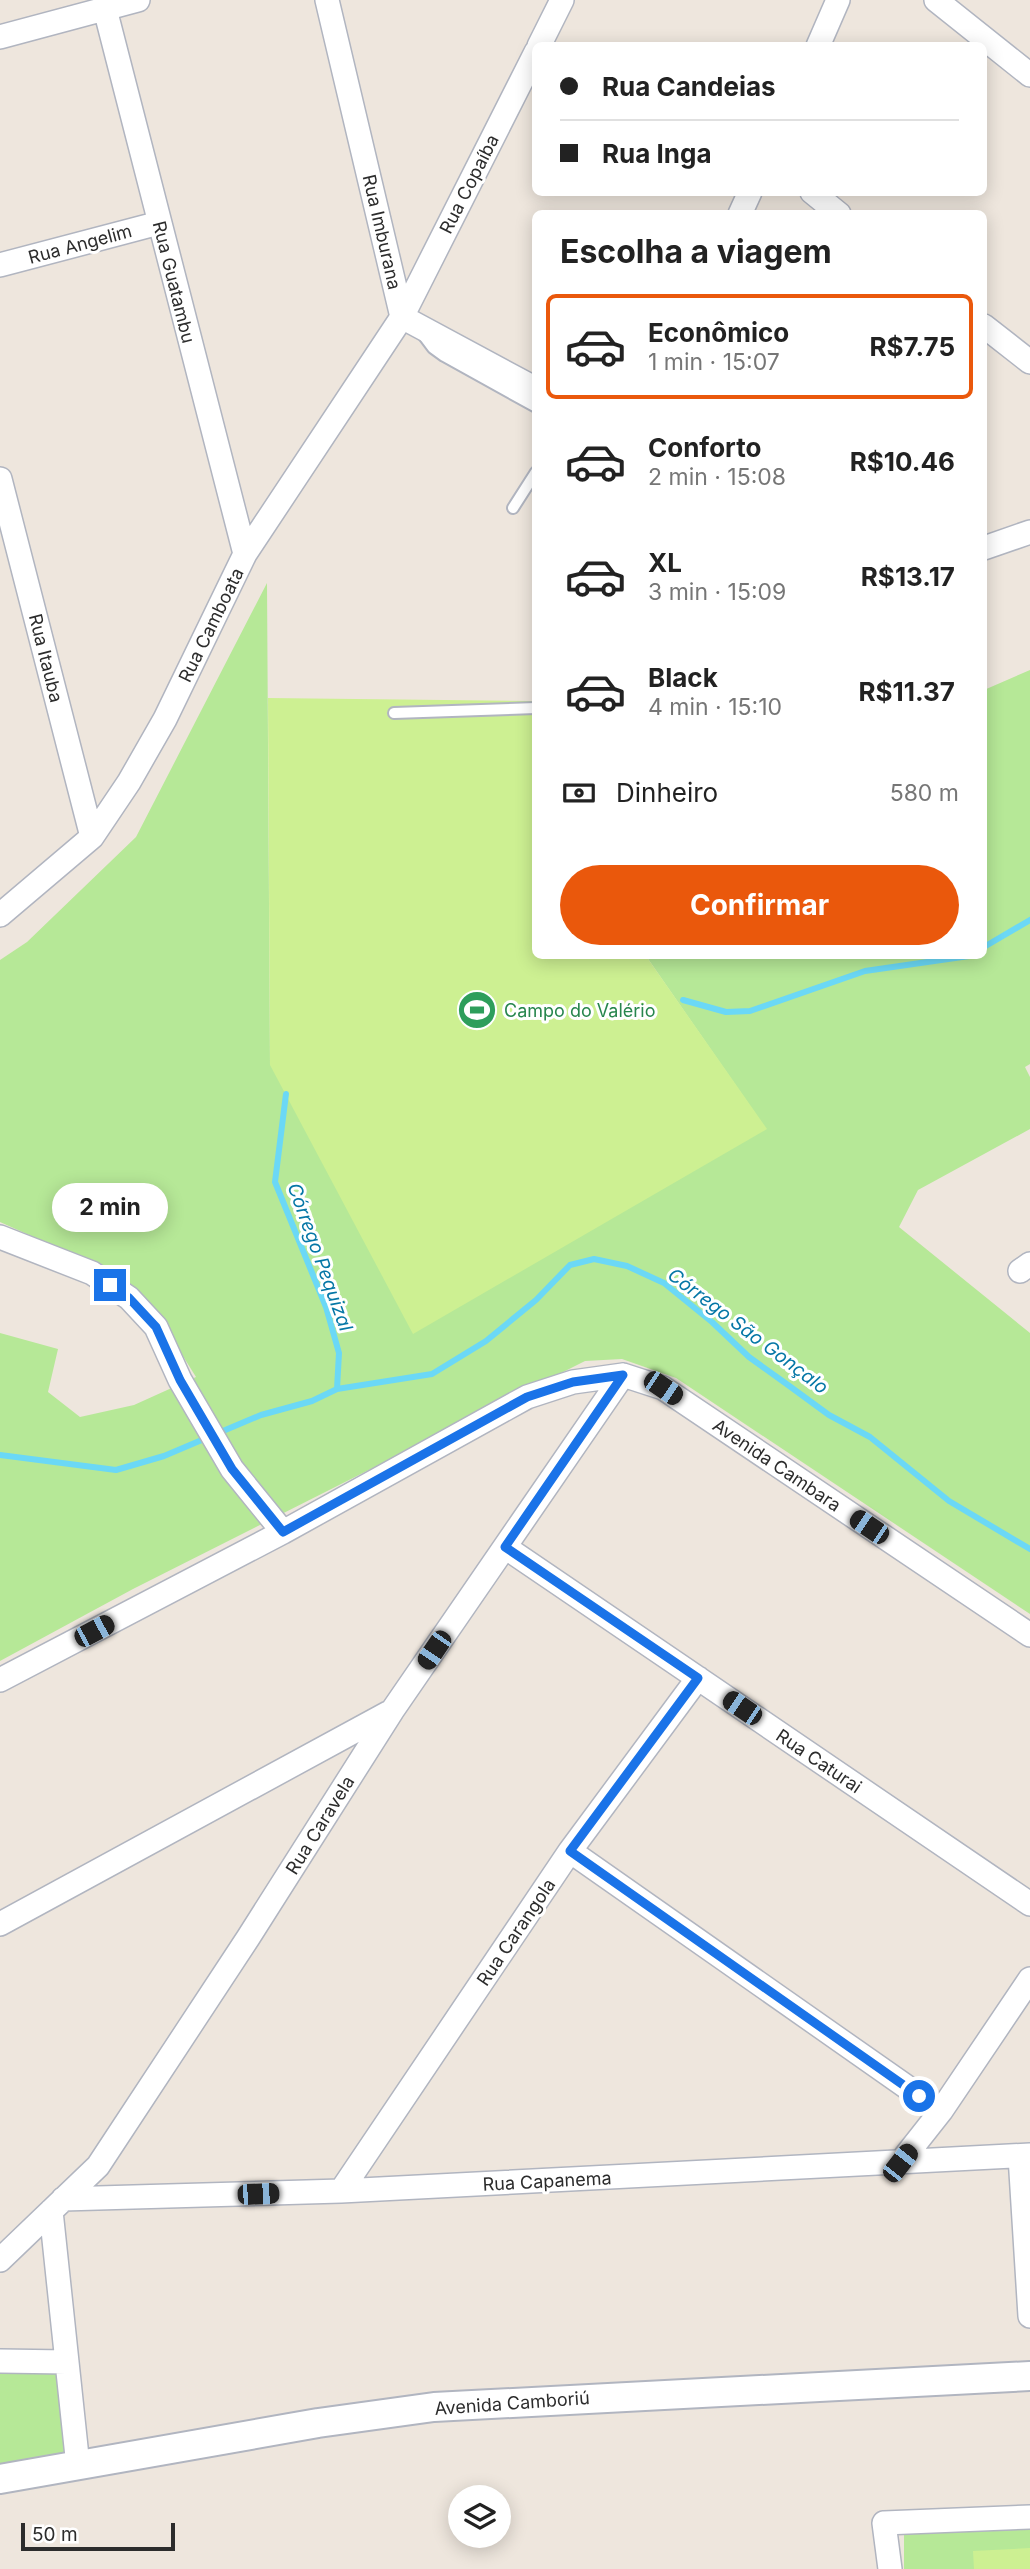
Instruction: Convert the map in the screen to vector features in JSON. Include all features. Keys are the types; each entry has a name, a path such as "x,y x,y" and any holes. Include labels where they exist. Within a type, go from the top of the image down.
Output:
{"street":[{"path":"0,37 138,0"},
{"name":"Rua Imburana","path":"327,0 412,322"},
{"path":"541,42 562,0"},
{"path":"820,42 838,0"},
{"path":"936,0 1030,75"},
{"name":"Rua Guatambu","path":"105,9 245,554"},
{"name":"Rua Copaíba","path":"412,322 532,61"},
{"path":"817,196 834,210"},
{"name":"Rua Angelim","path":"0,265 159,223"},
{"path":"412,322 532,387"},
{"name":"Rua Camboata","path":"0,915 92,837 129,782 165,719 245,554 412,322"},
{"path":"987,328 1030,362"},
{"name":"Rua Itauba","path":"0,479 92,837"},
{"path":"987,547 1030,532"},
{"path":"0,1237 92,1273 129,1298 156,1327 180,1380 232,1469 283,1532"},
{"path":"0,1680 283,1532 527,1397 573,1382 623,1375"},
{"name":"Rua Caravela","path":"0,2260 98,2166 248,1938 391,1711 623,1375"},
{"name":"Avenida Cambara","path":"623,1375 663,1388 1030,1635"},
{"name":"Rua Caturai","path":"505,1547 1030,1904"},
{"name":"Rua Carangola","path":"341,2191 570,1851 698,1678"},
{"path":"0,1924 391,1711"},
{"path":"570,1851 941,2111"},
{"path":"900,2163 941,2111 1030,1979"},
{"path":"1025,2155 1030,2316"},
{"name":"Rua Capanema","path":"57,2205 1025,2155"},
{"path":"57,2205 67,2362 78,2466"},
{"path":"0,2361 67,2362"},
{"name":"Avenida Camboriú","path":"0,2479 318,2423 434,2407 1030,2376"},
{"path":"890,2569 884,2524 1030,2517"}],"lane":[{"path":"412,322 433,348 532,405"},
{"path":"513,508 532,478"},
{"path":"394,713 532,708"}],"green space":[{"path":"267,583 270,1065 766,1129 648,959 987,959 987,689 1030,670 1030,1064 1025,1067 1030,1077 1030,1129 918,1190 899,1227 1030,1333 1030,1614 676,1378 622,1359 585,1361 133,1589 0,1661 0,1333 58,1349 48,1392 80,1417 134,1405 196,1377 151,1305 112,1272 0,1222 0,960 27,942 136,837"},
{"name":"Campo do Valério","path":"268,698 532,701 532,959 648,959 767,1129 413,1334 270,1065"},
{"path":"0,2368 56,2368 65,2454 0,2465"},
{"path":"1030,2522 1030,2569 904,2569 904,2530"},
{"path":"1030,2548 1030,2569 974,2569 973,2551"}],"waterway":[{"name":"Córrego Pequizal","path":"987,945 1030,920"},
{"name":"Córrego Pequizal","path":"683,1000 726,1012 750,1011 865,971 948,959"},
{"name":"Córrego Pequizal","path":"286,1094 275,1182 326,1307 339,1353 337,1389"},
{"name":"Córrego São Gonçalo","path":"0,1455 116,1470 164,1456 261,1415 312,1401 337,1389 432,1374 486,1341 536,1300 570,1265 594,1259 627,1266 664,1283 712,1322 749,1357 829,1415 870,1437 949,1501 1030,1549"}],"place":[{"name":"Campo do Valério","path":"477,1010"}],"route":[{"path":"110,1285 129,1298 156,1327 180,1380 232,1469 283,1532 527,1397 573,1382 623,1375 505,1547 698,1678 570,1851 919,2096"}]}
